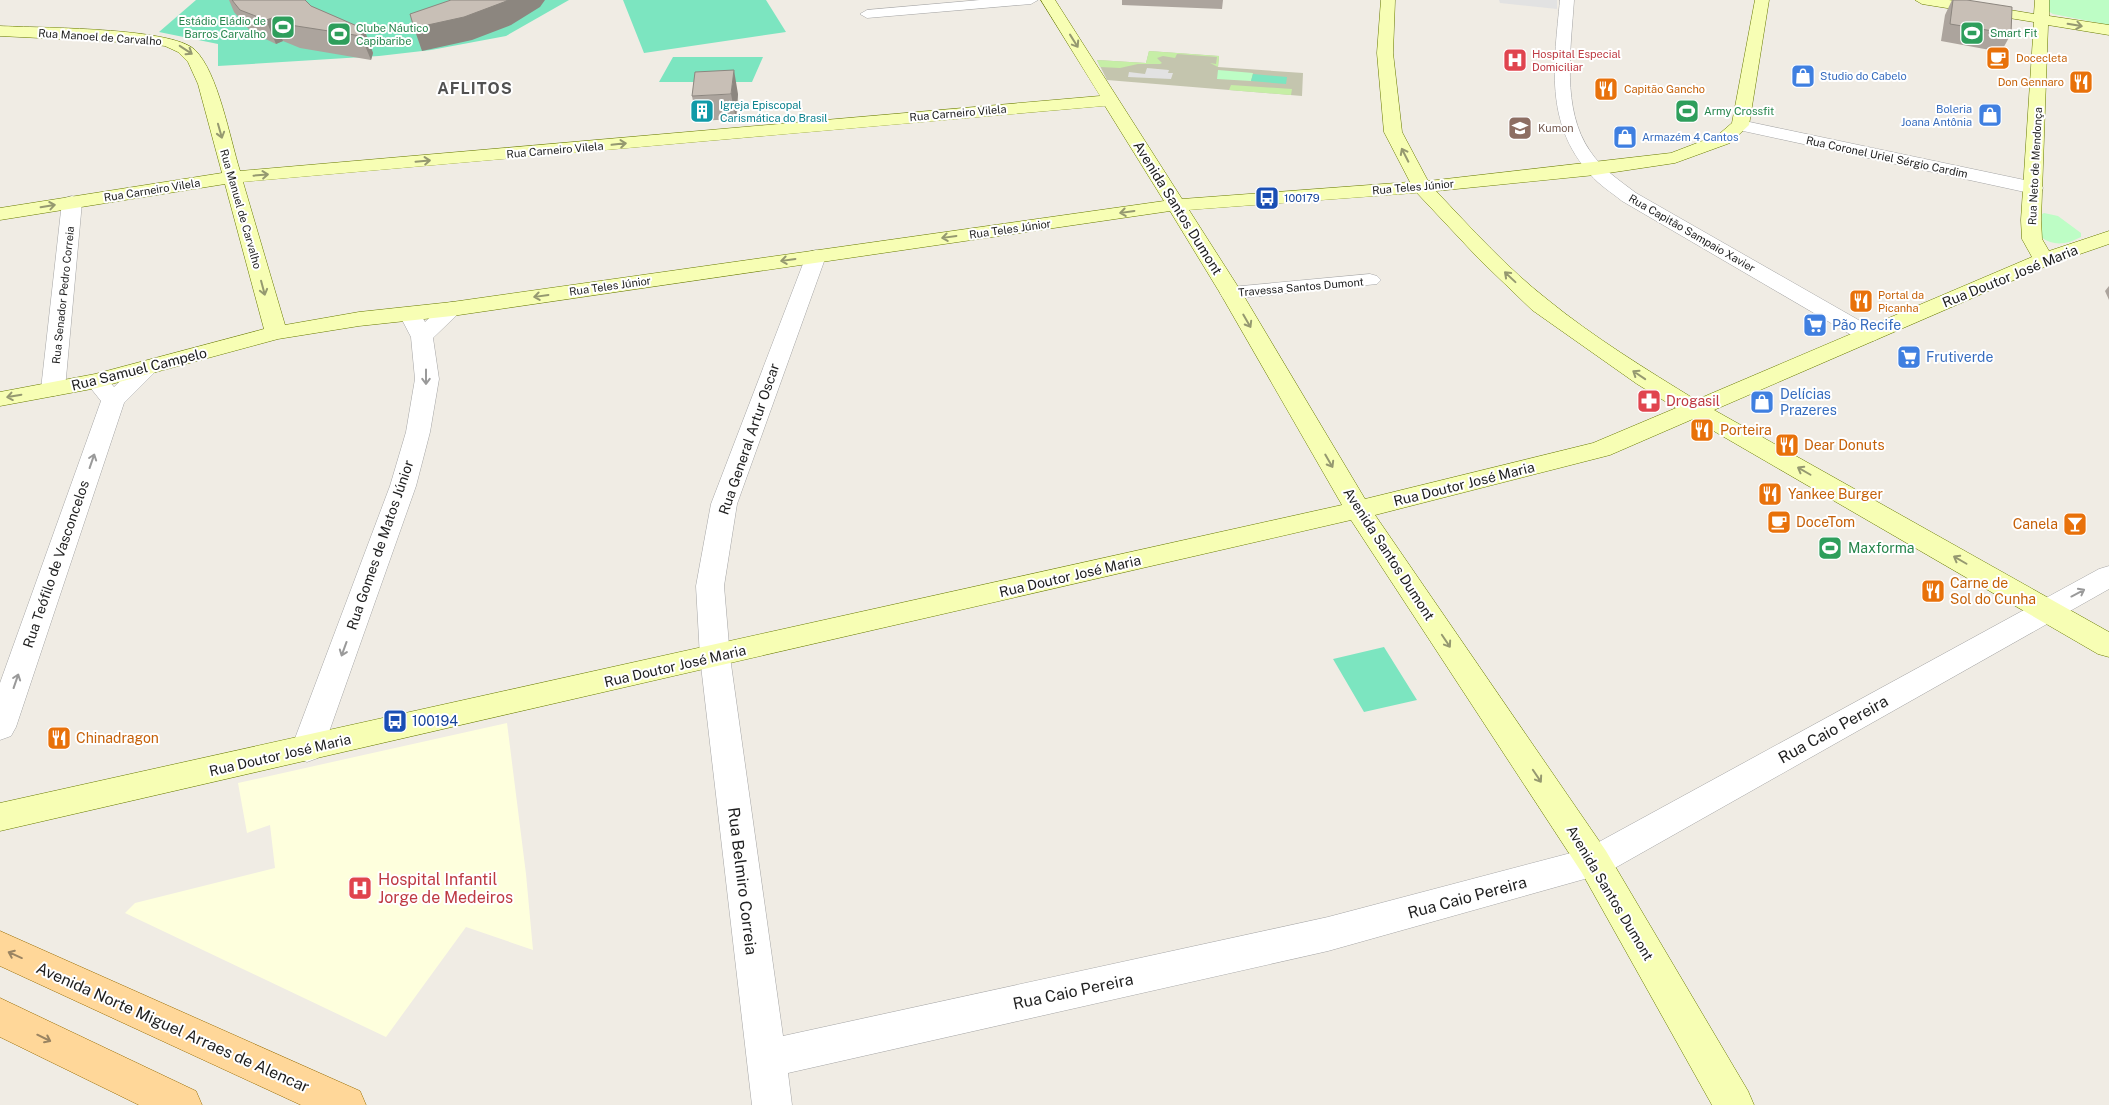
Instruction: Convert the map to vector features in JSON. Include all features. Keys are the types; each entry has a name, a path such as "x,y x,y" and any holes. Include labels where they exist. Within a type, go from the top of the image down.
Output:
{"main road":[{"name":"Avenida Norte Miguel Arraes de Alencar","path":"0,948 346,1105"},
{"path":"0,1017 182,1105"}],"street":[{"path":"867,14 1031,0"},
{"name":"Avenida Santos Dumont","path":"1048,0 1231,293 1358,510 1594,862 1734,1105"},
{"path":"1388,0 1386,53 1393,132 1422,187 1486,255 1540,305 1645,379 1696,410 2109,646"},
{"name":"Rua Capitão Sampaio Xavier","path":"1567,0 1562,75 1565,105 1569,128 1595,169 1628,197 1868,335"},
{"path":"1740,125 1762,0"},
{"path":"1922,0 2109,30"},
{"name":"Rua Neto de Mendonça","path":"2039,251 2031,220 2042,0"},
{"name":"Rua Manoel de Carvalho","path":"0,31 162,40 190,52 198,62 206,84"},
{"name":"Rua Manuel de Carvalho","path":"206,84 276,333"},
{"name":"Rua Carneiro Vilela","path":"0,214 233,177 1111,100"},
{"name":"Rua Teles Júnior","path":"416,325 452,309 1175,205 1422,187 1595,169 1684,155 1724,139 1740,125"},
{"name":"Rua Coronel Uriel Sérgio Cardim","path":"1740,125 2034,188"},
{"name":"Rua Senador Pedro Correia","path":"53,389 72,202"},
{"name":"Rua Doutor José Maria","path":"0,817 715,657 1358,510 1601,449 1868,335 2039,251 2068,252 2109,237"},
{"name":"Rua General Artur Oscar","path":"715,657 710,586 724,504 816,256"},
{"name":"Travessa Santos Dumont","path":"1231,293 1370,280"},
{"path":"276,333 359,319 416,325"},
{"name":"Rua Gomes de Matos Júnior","path":"307,749 403,486 416,441 427,379 416,325"},
{"name":"Rua Samuel Campelo","path":"146,369 276,333"},
{"name":"Rua Teófilo de Vasconcelos","path":"0,727 105,391 146,369"},
{"name":"Rua Samuel Campelo","path":"0,399 53,389 105,391"},
{"name":"Rua Caio Pereira","path":"765,1059 1328,934 1594,862 2046,609 2109,576"},
{"name":"Rua Belmiro Correia","path":"715,657 772,1105"}],"shaded area":[{"path":"1499,0 1557,0 1557,9 1500,3"},
{"path":"1149,51 1219,56 1218,67 1303,73 1302,96 1107,80 1097,60 1146,63"},
{"path":"1147,68 1169,70 1168,73 1173,73 1171,79 1128,77 1129,72 1145,74"},
{"name":"Hospital Infantil Jorge de Medeiros","path":"507,723 526,874 533,950 466,927 386,1037 125,913 135,903 275,868 270,825 247,833 238,783"}],"green space":[{"name":"Clube Náutico Capibaribe","path":"196,0 569,0 506,36 431,50 379,56 218,66 218,44 159,32"},
{"path":"623,0 766,0 786,32 644,53"},
{"path":"2047,0 2109,0 2109,25 2053,14 2048,11"},
{"path":"1149,51 1219,56 1218,67 1210,63 1216,64 1217,57 1177,54 1175,58 1163,56 1157,58 1162,63 1160,64 1138,64 1120,68 1100,67 1097,60 1146,63"},
{"path":"673,57 763,57 752,82 659,82"},
{"path":"1218,70 1253,73 1251,81 1217,79"},
{"path":"1253,74 1287,77 1286,84 1251,81"},
{"path":"1231,85 1292,89 1291,95 1229,90"},
{"path":"2042,214 2058,216 2081,233 2081,237 2071,241 2056,243 2041,237"},
{"path":"1384,647 1417,700 1364,712 1333,659"}],"building":[{"path":"232,0 305,0 311,6 364,29 361,36 290,25 272,18 266,20 240,10"},
{"path":"451,0 508,0 464,17 414,28 410,14"},
{"path":"1953,0 1967,0 2012,7 2011,34 1950,24"},
{"path":"734,70 731,94 692,96 695,72"}],"place":[{"name":"Estádio Eládio de Barros Carvalho","path":"283,27"},
{"name":"Smart Fit","path":"1972,33"},
{"name":"Clube Náutico Capibaribe","path":"339,34"},
{"name":"Docecleta","path":"1998,58"},
{"name":"Hospital Especial Domiciliar","path":"1515,60"},
{"name":"Studio do Cabelo","path":"1803,76"},
{"name":"Don Gennaro","path":"2081,82"},
{"name":"Capitão Gancho","path":"1606,89"},
{"name":"Igreja Episcopal Carismática do Brasil","path":"702,111"},
{"name":"Army Crossfit","path":"1687,111"},
{"name":"Boleria Joana Antônia","path":"1990,115"},
{"name":"Kumon","path":"1520,128"},
{"name":"Armazém 4 Cantos","path":"1625,137"},
{"name":"100179","path":"1267,198"},
{"name":"Portal da Picanha","path":"1861,301"},
{"name":"Pão Recife","path":"1815,325"},
{"name":"Frutiverde","path":"1909,357"},
{"name":"Drogasil","path":"1649,401"},
{"name":"Delícias Prazeres","path":"1762,402"},
{"name":"Porteira","path":"1702,430"},
{"name":"Dear Donuts","path":"1787,445"},
{"name":"Yankee Burger","path":"1770,494"},
{"name":"DoceTom","path":"1779,522"},
{"name":"Canela","path":"2075,524"},
{"name":"Maxforma","path":"1830,548"},
{"name":"Carne de Sol do Cunha","path":"1933,591"},
{"name":"100194","path":"395,721"},
{"name":"Chinadragon","path":"59,738"},
{"name":"Hospital Infantil Jorge de Medeiros","path":"360,888"}],"district":[{"name":"AFLITOS","path":"475,88"}]}
